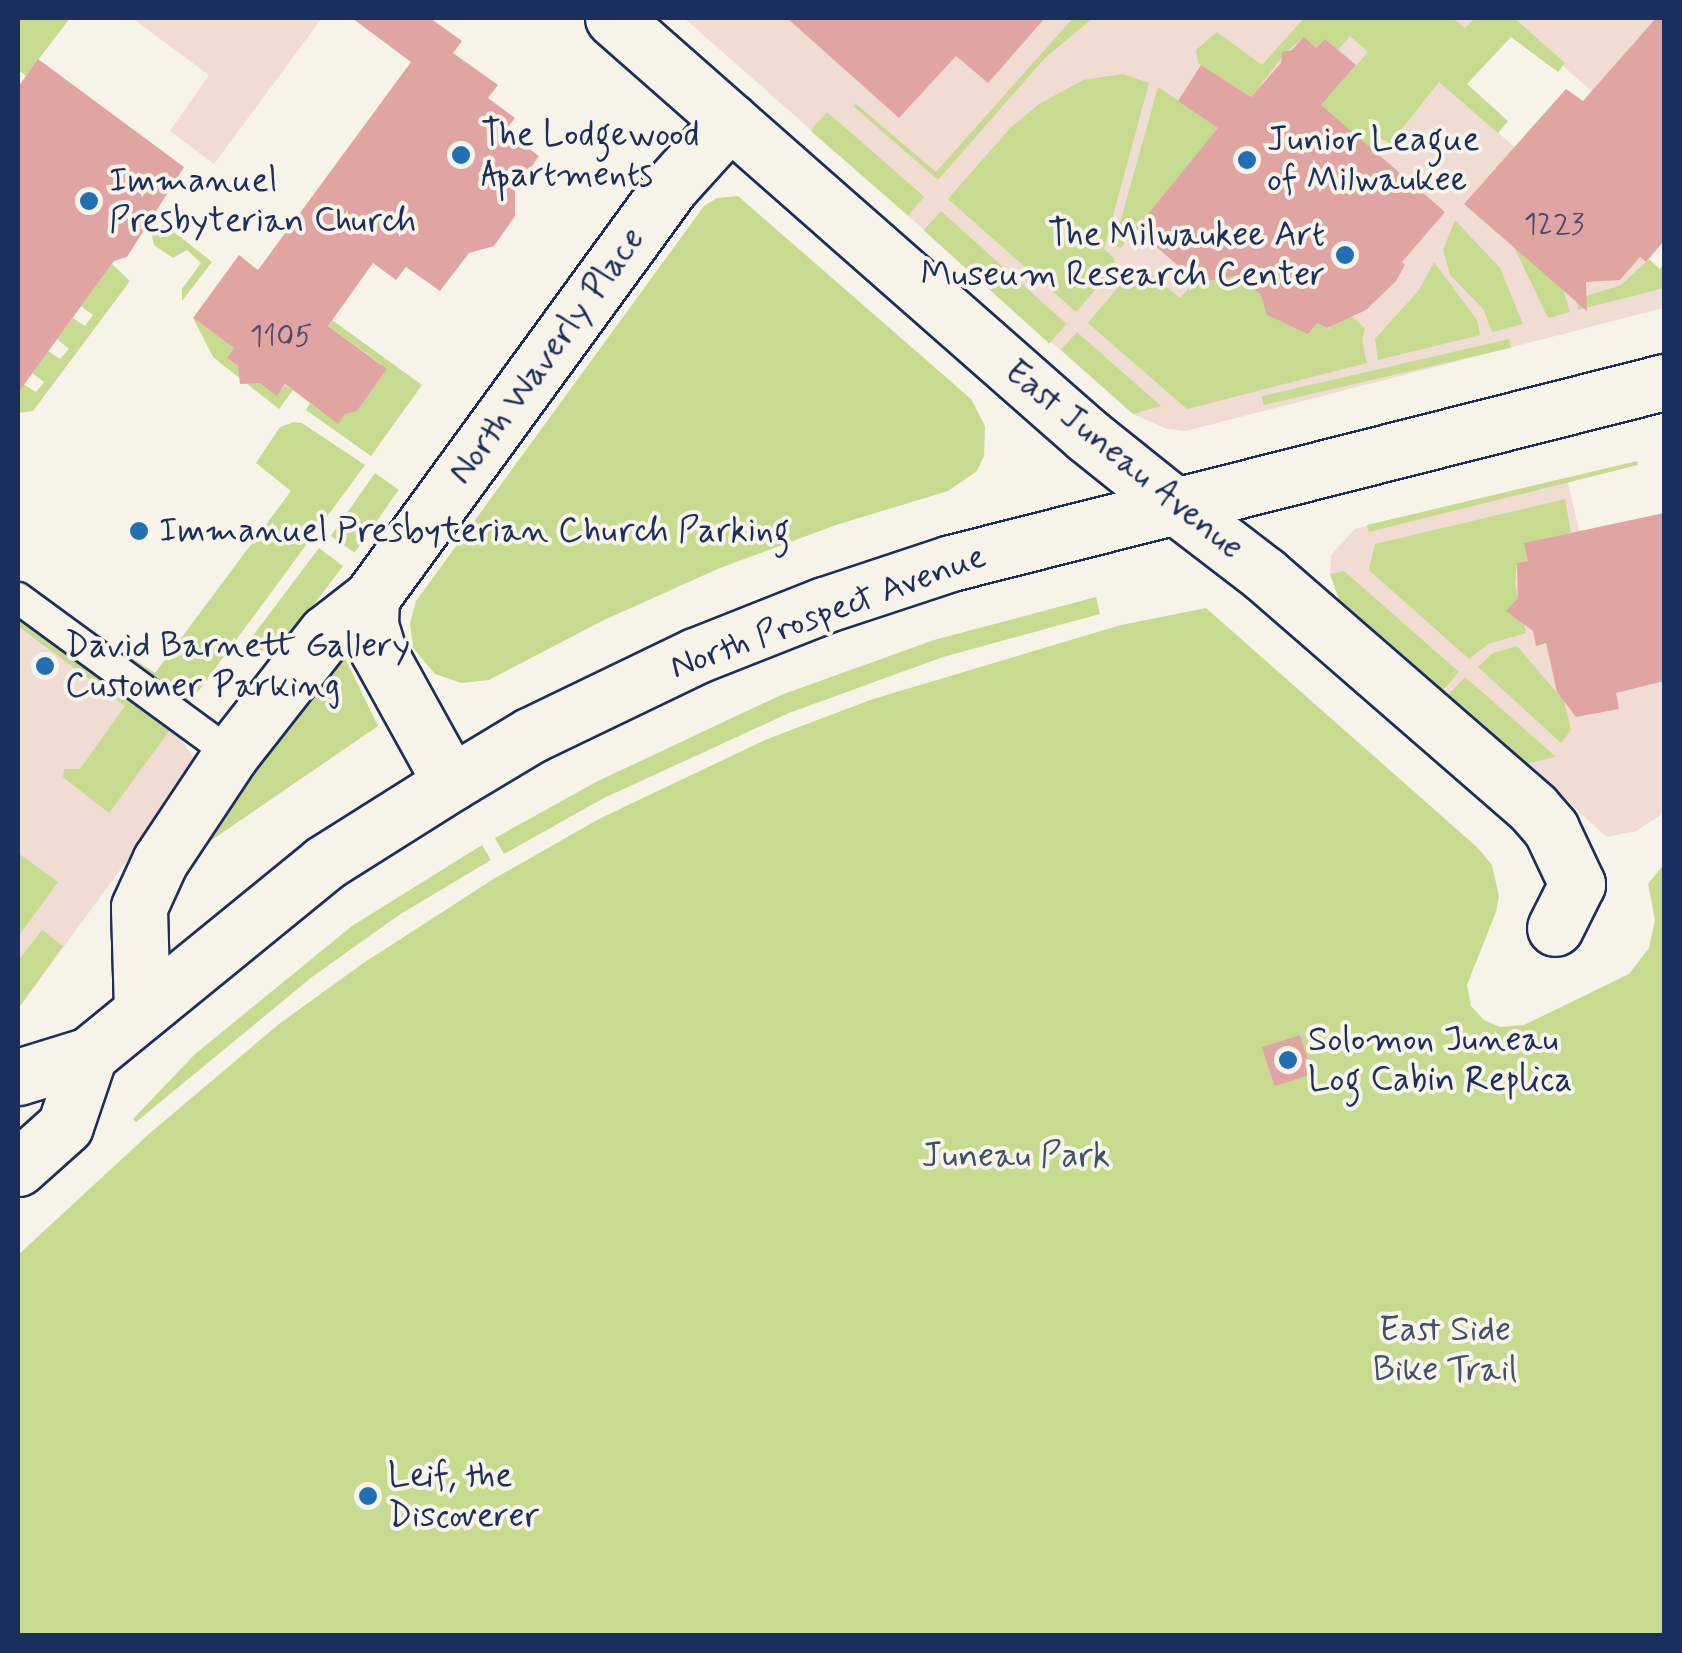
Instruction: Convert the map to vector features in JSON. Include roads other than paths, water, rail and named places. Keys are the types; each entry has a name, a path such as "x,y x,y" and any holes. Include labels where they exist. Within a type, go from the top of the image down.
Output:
{"street":[{"name":"East Juneau Avenue","path":"613,18 1088,436 1264,574 1533,808 1551,829 1577,884 1555,928"},
{"name":"North Waverly Place","path":"142,1010 138,907 180,827 230,754 326,633 371,598 671,186 730,122"},
{"name":"North Prospect Avenue","path":"18,1077 89,1055 324,863 451,784 614,693 792,618 951,563 1664,382"},
{"path":"371,598 370,624 378,651 451,784"},
{"path":"18,1168 66,1126 89,1055"}],"lane":[{"path":"18,598 230,754"}],"place":[{"name":"The Lodgewood Apartments","path":"461,155"},
{"name":"Junior League of Milwaukee","path":"1247,160"},
{"name":"Immanuel Presbyterian Church","path":"89,201"},
{"name":"The Milwaukee Art Museum Research Center","path":"1345,255"},
{"name":"Immanuel Presbyterian Church Parking","path":"139,531"},
{"name":"David Barnett Gallery Customer Parking","path":"45,666"},
{"name":"Solomon Juneau Log Cabin Replica","path":"1288,1060"},
{"name":"Leif, the Discoverer","path":"368,1496"}],"park label":[{"name":"Juneau Park","path":"1016,1156"},
{"name":"East Side Bike Trail","path":"1445,1350"}]}
